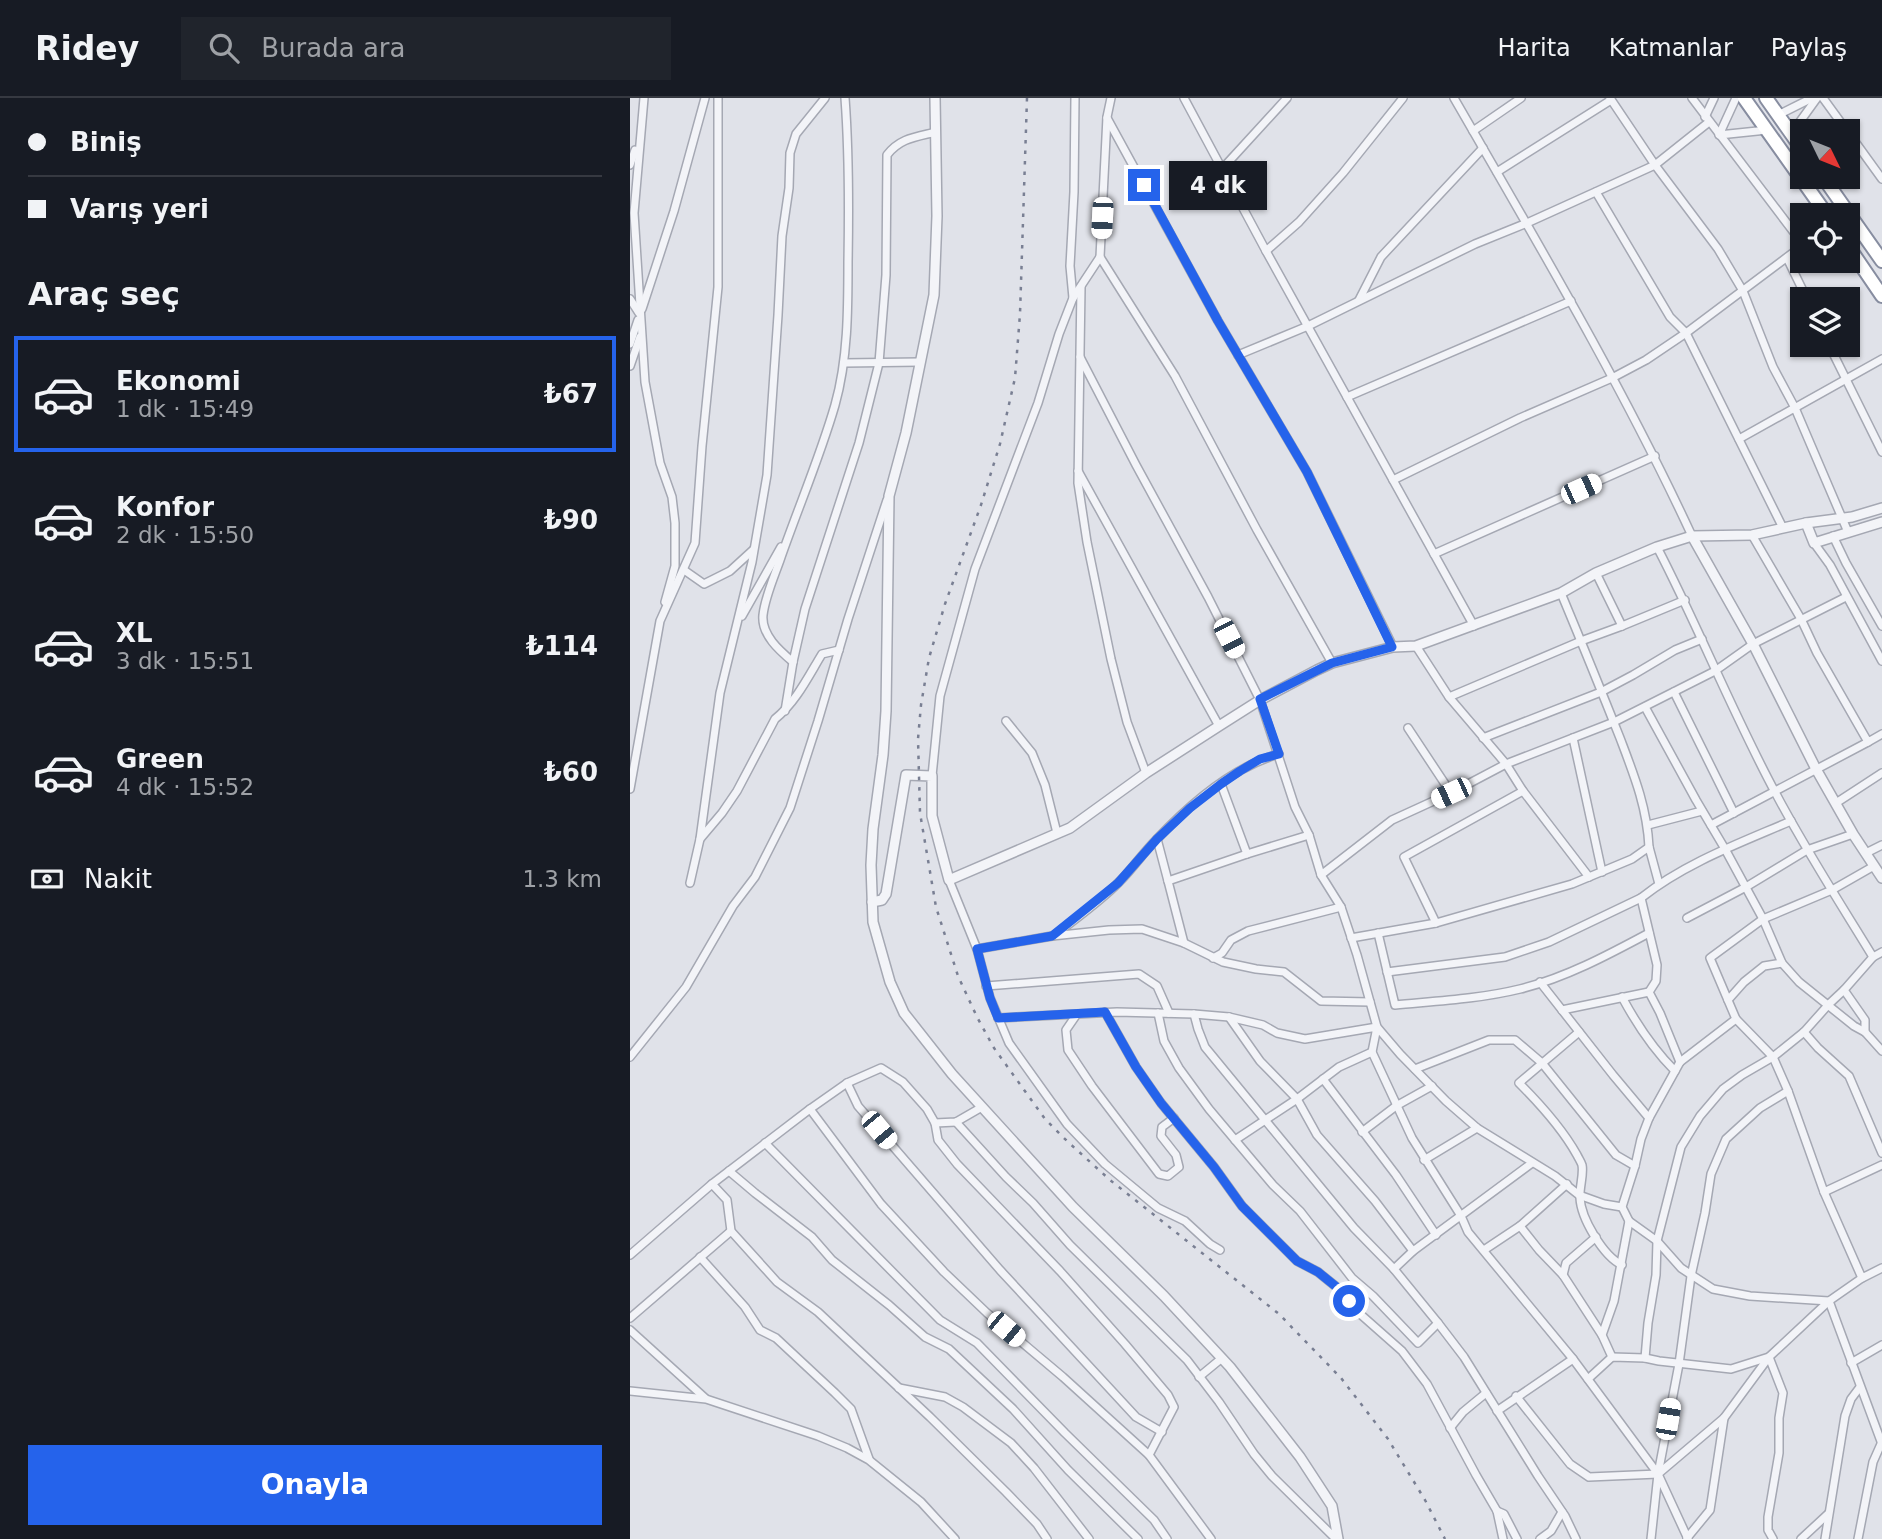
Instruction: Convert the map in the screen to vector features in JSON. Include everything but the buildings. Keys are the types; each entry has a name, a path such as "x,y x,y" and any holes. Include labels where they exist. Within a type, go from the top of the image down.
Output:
{"highway":[{"path":"1744,98 1818,203"},
{"path":"1766,98 1790,133"},
{"path":"1831,189 1882,261"},
{"path":"1860,264 1882,296"}],"street":[{"path":"630,789 660,621 675,566 673,497 660,463 645,382 641,333 634,213 644,98"},
{"path":"630,344 674,211 705,98"},
{"path":"660,621 695,543 719,287 718,98"},
{"path":"690,883 700,839 720,693 754,549 767,475 790,153 796,134 825,98"},
{"path":"793,662 776,648 762,619 835,404 844,363 849,227 845,98"},
{"path":"630,1057 685,987 733,906 755,877 790,808 818,721 889,496 906,433 934,295 937,216 935,98"},
{"path":"1073,298 1070,266 1075,98"},
{"path":"1111,98 1107,117 1100,257 1073,298 1038,403 968,592 940,696 932,776 932,816 949,880 977,949 986,986 1009,1043 1067,1125 1105,1164 1158,1208 1185,1221 1220,1250"},
{"path":"1184,98 1474,626"},
{"path":"1222,169 1287,98"},
{"path":"1266,251 1299,222 1343,173 1403,98"},
{"path":"1454,98 1527,223 1655,456 1692,536 1753,644 1816,769 1853,834 1882,877"},
{"path":"1473,131 1521,98"},
{"path":"1692,98 1790,228"},
{"path":"1238,355 1308,326 1475,244 1655,165 1707,120 1714,98"},
{"path":"1719,135 1736,98"},
{"path":"1778,115 1815,98"},
{"path":"1801,119 1815,98"},
{"path":"1823,98 1838,119"},
{"path":"1497,172 1610,99 1718,249 1743,291 1773,367 1795,408 1848,531"},
{"path":"1107,117 1238,355 1307,472 1392,647"},
{"path":"1719,135 1767,130"},
{"path":"785,711 805,609 859,443 879,363 886,275 887,155 894,146 907,139 936,132"},
{"path":"630,165 640,136"},
{"path":"1359,300 1381,257 1483,148"},
{"path":"1860,149 1882,179"},
{"path":"1596,192 1670,317 1686,333 1783,528"},
{"path":"1393,480 1646,360 1790,255"},
{"path":"1100,257 1175,376 1332,663"},
{"path":"1787,258 1801,287"},
{"path":"1081,286 1078,483 1111,659 1127,722 1146,773"},
{"path":"630,299 640,315"},
{"path":"1347,397 1571,302"},
{"path":"630,366 641,333"},
{"path":"1080,357 1260,699 1295,807 1309,835 1321,875 1341,907 1377,1027 1415,1069 1477,1128 1567,1184 1579,1195 1622,1207"},
{"path":"1835,357 1882,452"},
{"path":"1739,439 1882,359"},
{"path":"844,363 920,362"},
{"path":"1434,554 1655,456"},
{"path":"1078,470 1219,726"},
{"path":"889,496 886,711 871,865 873,922 890,982 904,1013 952,1074 1073,1207 1164,1296 1222,1358 1300,1457 1332,1506 1337,1539"},
{"path":"949,880 1070,828 1146,773 1260,699 1332,663 1392,647 1416,646 1474,626 1561,593 1596,573 1657,547 1692,536 1752,535 1882,508"},
{"path":"1814,543 1882,522"},
{"path":"1806,523 1814,543 1830,565 1882,661"},
{"path":"736,625 789,535"},
{"path":"1752,535 1868,742"},
{"path":"1833,536 1882,626"},
{"path":"1657,547 1685,600 1715,671 1775,793 1873,957"},
{"path":"684,570 704,584 730,571 754,549"},
{"path":"1596,573 1622,626"},
{"path":"1561,593 1614,722 1642,799 1659,884"},
{"path":"1321,875 1392,820 1506,764 1614,722 1645,707 1715,671 1753,644 1846,597"},
{"path":"1449,697 1685,600"},
{"path":"1483,738 1601,692 1675,650 1702,639"},
{"path":"1416,646 1449,697 1506,764 1589,877"},
{"path":"700,839 729,802 775,719 785,711 804,685 822,654 839,650"},
{"path":"1674,692 1734,813"},
{"path":"1645,707 1746,887 1782,963 1799,982 1865,1032 1882,1051"},
{"path":"1006,721 1032,753 1045,785 1057,833"},
{"path":"1408,728 1451,793"},
{"path":"1711,825 1882,734"},
{"path":"1573,738 1602,872"},
{"path":"1052,936 1118,883 1157,839 1190,808 1260,759 1279,754"},
{"path":"1836,803 1882,773"},
{"path":"872,902 882,900 886,894 906,775 932,776"},
{"path":"1221,784 1247,853"},
{"path":"1436,923 1404,857 1523,790"},
{"path":"1648,825 1702,811"},
{"path":"1387,972 1505,957 1549,942 1641,898 1659,884 1725,849 1791,821"},
{"path":"1687,918 1746,887 1807,850 1853,834"},
{"path":"1168,881 1247,853 1309,835"},
{"path":"1157,839 1184,943"},
{"path":"1866,853 1882,845"},
{"path":"1351,938 1436,923 1572,884 1632,859 1650,847"},
{"path":"1862,1278 1824,1192 1773,1057 1736,1018 1710,958 1763,919 1832,890 1874,866"},
{"path":"1562,1010 1649,992 1656,981 1657,965 1641,898"},
{"path":"1213,958 1222,953 1231,940 1248,931 1341,907"},
{"path":"977,949 1052,936 1142,929 1184,943 1213,958 1256,970 1284,972 1321,1001 1370,1002"},
{"path":"1378,933 1395,1005 1454,1000 1520,989 1569,973 1649,933"},
{"path":"1644,1358 1656,1275 1657,1241 1681,1147 1700,1116 1723,1089 1773,1057 1804,1032 1873,957 1882,952"},
{"path":"1728,1000 1744,982 1764,966 1782,963"},
{"path":"986,986 1139,974 1157,986 1169,1013"},
{"path":"1539,982 1649,1118"},
{"path":"1844,990 1865,1020 1865,1032"},
{"path":"1649,992 1680,1062"},
{"path":"1622,997 1637,1026 1675,1071"},
{"path":"998,1018 1105,1012 1194,1014 1229,1017 1305,1039 1377,1027"},
{"path":"1105,1012 1136,1067 1161,1103 1242,1206 1297,1261 1318,1272 1339,1289 1359,1313 1402,1351 1427,1384 1497,1511 1503,1539"},
{"path":"1158,1013 1164,1041 1179,1068 1235,1140 1273,1185 1300,1211 1352,1278 1418,1343 1438,1322"},
{"path":"1077,1014 1066,1030 1068,1051 1159,1174 1168,1175 1179,1167 1176,1155 1161,1136 1162,1127 1174,1118"},
{"path":"1194,1014 1205,1047 1302,1167 1354,1228 1394,1269 1464,1357 1562,1512 1576,1539"},
{"path":"1229,1017 1260,1060 1297,1099 1317,1135 1375,1201 1413,1251"},
{"path":"1736,1018 1680,1062 1649,1118 1622,1207 1629,1221 1657,1241 1681,1268 1713,1289 1750,1296 1829,1301"},
{"path":"1377,1027 1372,1052 1424,1160 1461,1216 1468,1232 1573,1359 1658,1474 1688,1538 1710,1510 1724,1418"},
{"path":"1580,1032 1519,1083 1567,1138 1582,1166 1579,1195 1581,1211 1596,1237 1615,1261 1622,1265"},
{"path":"1804,1032 1849,1076 1882,1153"},
{"path":"1415,1069 1489,1040 1515,1040 1542,1063 1616,1155 1635,1166"},
{"path":"1235,1140 1339,1067 1372,1052"},
{"path":"630,1255 712,1184 810,1109 847,1083 881,1068 903,1082 927,1109 935,1123 938,1140 957,1164 1060,1271 1168,1395 1174,1407 1149,1455"},
{"path":"1323,1079 1396,1175 1436,1236"},
{"path":"847,1083 858,1106 1000,1270 1136,1417 1162,1433"},
{"path":"1362,1132 1396,1106 1432,1086"},
{"path":"1651,1539 1658,1474 1710,1174 1726,1139 1760,1108 1788,1091"},
{"path":"935,1123 956,1122 982,1107"},
{"path":"810,1109 881,1204 944,1272 1149,1455 1211,1539"},
{"path":"956,1122 1070,1245 1178,1352 1219,1402 1254,1454 1337,1539"},
{"path":"1424,1160 1477,1128"},
{"path":"765,1143 940,1320 977,1343 1154,1520 1167,1539"},
{"path":"1394,1269 1413,1251 1532,1163"},
{"path":"1824,1192 1882,1165"},
{"path":"729,1171 812,1237 832,1260 925,1337 948,1349 1013,1409 1068,1470 1138,1539"},
{"path":"712,1184 727,1200 731,1231 777,1282 818,1312 898,1388 1006,1492 1037,1524 1047,1539"},
{"path":"1484,1250 1520,1226 1567,1184"},
{"path":"1602,1335 1615,1301 1629,1221"},
{"path":"1520,1226 1563,1275 1602,1335 1612,1357"},
{"path":"630,1318 731,1231"},
{"path":"1563,1275 1566,1263 1596,1237"},
{"path":"700,1257 745,1307 760,1329 776,1338 851,1409 869,1460"},
{"path":"1516,1396 1570,1464 1589,1477 1658,1474 1724,1418 1769,1357 1829,1301 1882,1268"},
{"path":"1829,1301 1882,1444 1873,1462 1858,1539"},
{"path":"630,1330 706,1399"},
{"path":"1851,1363 1881,1348"},
{"path":"1588,1379 1612,1357 1644,1358 1731,1369 1769,1357"},
{"path":"1769,1357 1783,1393 1779,1418 1779,1453 1768,1517 1768,1530 1773,1539"},
{"path":"1199,1377 1222,1358"},
{"path":"1497,1411 1573,1359"},
{"path":"1825,1539 1844,1416 1860,1387"},
{"path":"898,1388 945,1397 1011,1443 1089,1539"},
{"path":"630,1391 706,1399 847,1448 869,1460 921,1502 955,1539"},
{"path":"1450,1428 1463,1412 1486,1393"},
{"path":"1497,1511 1504,1514 1517,1539"},
{"path":"1540,1539 1551,1531 1562,1512"},
{"path":"1801,1539 1829,1514"}],"railway":[{"path":"1027,98 1020,314 1015,378 1000,444 929,658 921,705 918,739 920,813 936,907 958,976 977,1017 994,1048 1045,1119 1110,1180 1279,1314 1341,1378 1388,1439 1445,1539"}],"route":[{"path":"1144,185 1218,321 1307,472 1392,647 1332,663 1260,699 1279,754 1260,759 1240,771 1190,808 1157,839 1118,883 1052,936 977,949 986,986 998,1018 1105,1012 1136,1067 1161,1103 1242,1206 1297,1261 1318,1272 1349,1301"}]}
